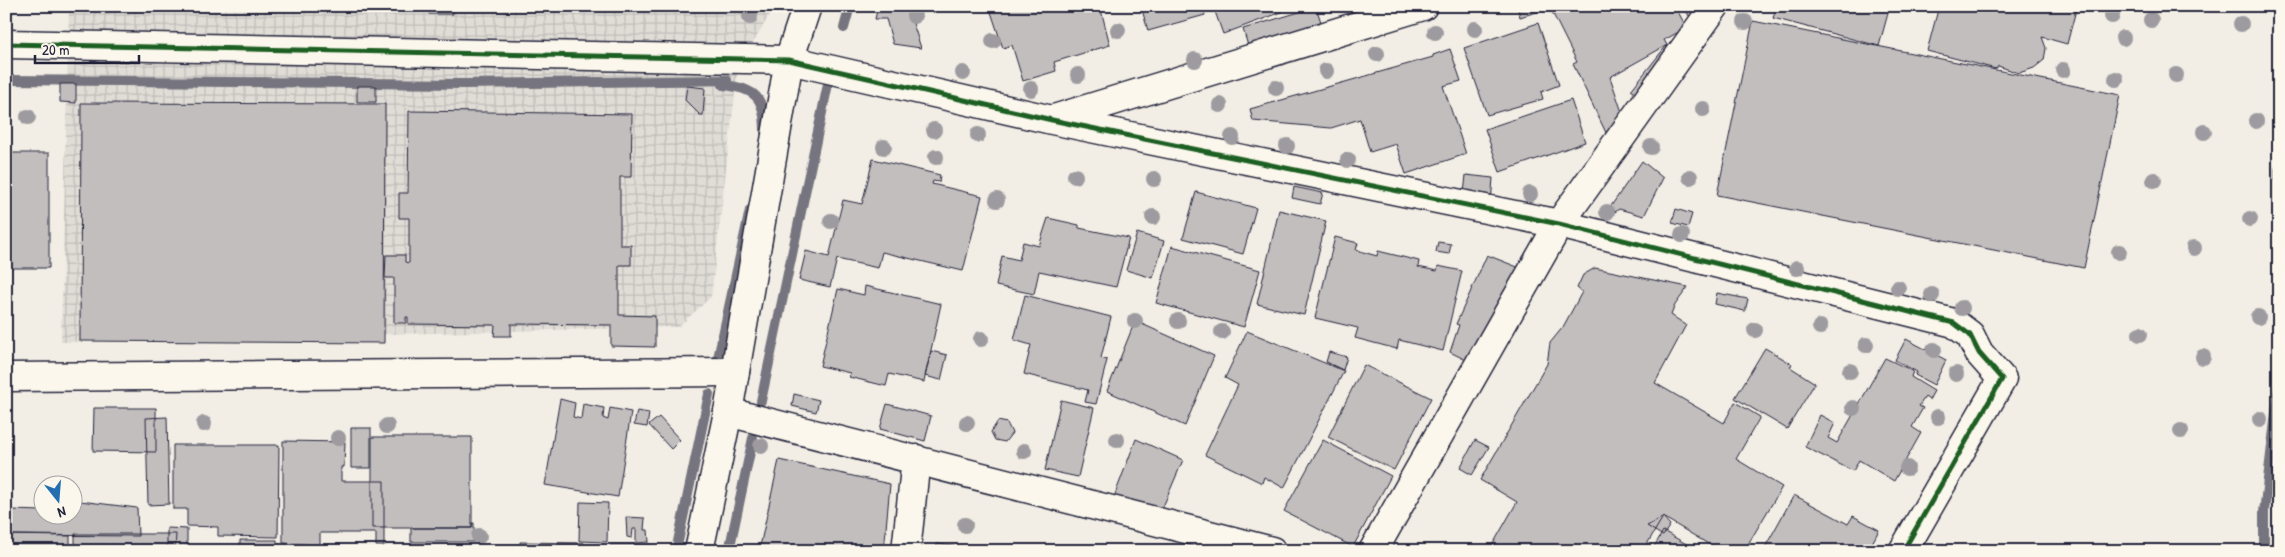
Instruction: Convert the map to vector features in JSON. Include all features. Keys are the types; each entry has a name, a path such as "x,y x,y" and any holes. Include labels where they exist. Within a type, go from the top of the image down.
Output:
{"street":[{"path":"699,551 728,412 789,60 807,6"},
{"path":"1052,120 1423,6"},
{"path":"1373,551 1559,224 1715,6"},
{"path":"6,44 789,60 1052,120 1559,224 1954,322 1970,335 1980,353 2002,379 1903,551"},
{"path":"6,377 735,372"},
{"path":"728,412 1272,551"},
{"path":"906,551 916,459"}],"shaded area":[{"path":"69,6 775,6 738,68 711,297 678,327 61,342"}],"building":[{"path":"429,6 453,6 453,14 429,14"},
{"path":"878,6 918,6 909,11 921,48 893,44 886,19 875,19"},
{"path":"989,6 1100,6 1110,45 1054,62 1056,71 1023,81 1012,45 1003,48"},
{"path":"1141,6 1203,6 1205,15 1148,31"},
{"path":"1213,6 1280,6 1282,12 1223,34"},
{"path":"1517,6 1675,6 1684,23 1691,19 1683,6 1712,6 1686,28 1664,40 1667,45 1610,77 1624,118 1609,139 1573,64 1577,62 1550,8 1520,17"},
{"path":"1777,6 1890,6 1879,46 1773,18"},
{"path":"1939,6 2077,6 2067,44 2042,37 2046,48 2044,60 2034,68 2019,73 1998,66 1996,69 1927,51"},
{"path":"1316,7 1325,34 1251,56 1243,29"},
{"path":"1753,21 2120,95 2084,268 1717,195"},
{"path":"1538,23 1559,85 1541,92 1543,99 1487,115 1464,48"},
{"path":"1666,46 1676,54 1644,100 1631,90"},
{"path":"1450,49 1461,81 1443,86 1466,154 1406,174 1396,144 1370,152 1360,119 1331,128 1253,121 1250,109 1433,57 1433,55"},
{"path":"60,84 76,84 76,103 60,102"},
{"path":"357,86 376,86 376,102 357,102"},
{"path":"687,86 705,88 703,115 700,115 685,100"},
{"path":"1571,100 1585,142 1500,172 1485,129"},
{"path":"81,103 385,104 384,343 80,341"},
{"path":"409,111 632,114 631,177 620,177 620,245 631,245 631,265 619,265 619,315 655,316 655,347 611,346 611,325 511,324 511,336 494,336 495,325 408,324 408,317 406,317 406,323 394,323 394,278 385,278 386,255 405,255 405,262 409,263 409,218 399,218 399,193 408,193"},
{"path":"6,153 49,153 49,268 6,268"},
{"path":"873,159 940,175 939,182 933,181 932,184 982,196 963,271 882,252 878,268 837,259 830,287 799,280 806,251 829,257 843,200 862,204"},
{"path":"1642,161 1663,178 1644,216 1619,209 1615,212 1611,206"},
{"path":"1466,175 1493,178 1490,216 1462,213"},
{"path":"1294,187 1323,193 1320,204 1292,198"},
{"path":"1196,192 1256,208 1243,254 1183,238"},
{"path":"1676,209 1692,214 1688,227 1672,223"},
{"path":"1279,210 1326,221 1304,315 1257,304"},
{"path":"1048,218 1079,225 1079,228 1129,238 1116,287 1039,271 1034,294 996,286 1002,256 1019,260 1023,242 1039,246"},
{"path":"1137,233 1164,241 1153,278 1126,270"},
{"path":"1335,237 1358,243 1356,250 1377,256 1378,251 1419,261 1418,267 1437,271 1438,266 1462,271 1443,351 1399,340 1397,349 1355,338 1358,328 1315,318"},
{"path":"1438,242 1451,244 1449,254 1436,252"},
{"path":"1172,246 1260,270 1244,327 1156,303"},
{"path":"1487,255 1520,268 1472,363 1450,352 1459,325 1456,324"},
{"path":"1595,268 1688,287 1675,305 1671,315 1686,325 1655,383 1724,423 1735,402 1760,417 1736,459 1782,487 1744,551 1720,551 1663,517 1643,551 1489,551 1517,502 1480,480 1547,364 1550,343 1563,327 1582,292 1577,288 1583,275"},
{"path":"865,286 941,304 924,382 889,374 886,386 849,377 850,373 820,366 838,289 864,295"},
{"path":"1717,293 1748,299 1745,311 1715,304"},
{"path":"1025,295 1111,317 1101,358 1107,360 1096,404 1085,402 1088,390 1024,374 1031,345 1014,340"},
{"path":"1135,321 1214,356 1185,426 1107,391"},
{"path":"1247,331 1344,371 1284,488 1264,477 1262,483 1205,455 1238,385 1225,378"},
{"path":"1906,339 1946,360 1934,385 1915,375 1917,372 1895,360"},
{"path":"1765,348 1792,364 1790,367 1815,383 1787,429 1735,398"},
{"path":"931,351 947,355 941,380 925,376"},
{"path":"1329,352 1347,357 1343,370 1326,362"},
{"path":"1885,358 1913,371 1911,377 1934,391 1929,400 1925,397 1919,406 1923,408 1912,427 1921,433 1894,481 1859,460 1853,471 1805,447 1820,415 1835,423 1828,438 1837,443"},
{"path":"1364,365 1431,398 1394,470 1328,437"},
{"path":"794,394 819,400 816,412 792,406"},
{"path":"560,399 575,403 573,417 581,419 583,404 604,408 603,418 608,420 610,408 631,412 618,497 545,485"},
{"path":"1061,400 1094,408 1078,477 1045,470"},
{"path":"887,404 931,416 925,441 880,429"},
{"path":"94,408 156,408 156,452 93,451"},
{"path":"637,411 649,413 647,427 634,425"},
{"path":"167,417 169,504 148,505 146,418"},
{"path":"659,417 680,440 671,449 649,425"},
{"path":"998,421 1007,423 1012,433 1005,442 995,440 991,432"},
{"path":"351,428 371,428 371,468 351,468"},
{"path":"372,437 472,437 472,528 372,528"},
{"path":"1136,439 1183,460 1162,509 1114,497"},
{"path":"1323,440 1391,476 1353,547 1284,511"},
{"path":"1475,440 1489,447 1472,475 1460,468"},
{"path":"283,441 345,442 344,467 341,467 341,481 384,481 384,546 376,546 376,533 320,533 320,545 283,543"},
{"path":"173,445 279,445 278,537 218,536 218,527 187,526 187,509 173,509"},
{"path":"779,460 890,484 884,551 759,551"},
{"path":"1794,495 1848,524 1853,516 1879,530 1868,551 1763,551"},
{"path":"82,501 137,508 138,536 11,535 12,510 32,511 32,524 82,524"},
{"path":"580,502 608,503 607,542 579,541"},
{"path":"626,517 645,518 644,530 648,530 649,542 636,543 636,529 633,529 632,538 627,537"},
{"path":"1663,517 1670,525 1663,536 1647,526"},
{"path":"472,523 474,523 474,542 411,542 411,528 472,528"},
{"path":"167,528 187,529 187,551 167,551"},
{"path":"1663,531 1699,551 1652,551"},
{"path":"75,534 176,534 175,551 75,551"},
{"path":"6,535 70,536 70,551 6,551"},
{"path":"240,540 277,540 277,551 240,551"},
{"path":"520,542 584,543 584,551 520,551"},
{"path":"937,544 991,551 936,551"},
{"path":"611,545 651,545 651,551 611,551"}],"waterway":[{"path":"844,28 850,6"},
{"path":"6,80 465,84 727,80"},
{"path":"761,401 828,84"},
{"path":"723,85 743,89 751,92 756,97 763,111 765,132"},
{"path":"2279,170 2279,204"},
{"path":"718,358 750,210"},
{"path":"2264,551 2264,512 2279,388"},
{"path":"676,551 709,394"},
{"path":"729,551 753,438"}],"cycle path":[{"path":"6,44 789,60 1052,120 1559,224 1954,323 1970,335 1979,353 2002,379 1903,551"}]}
